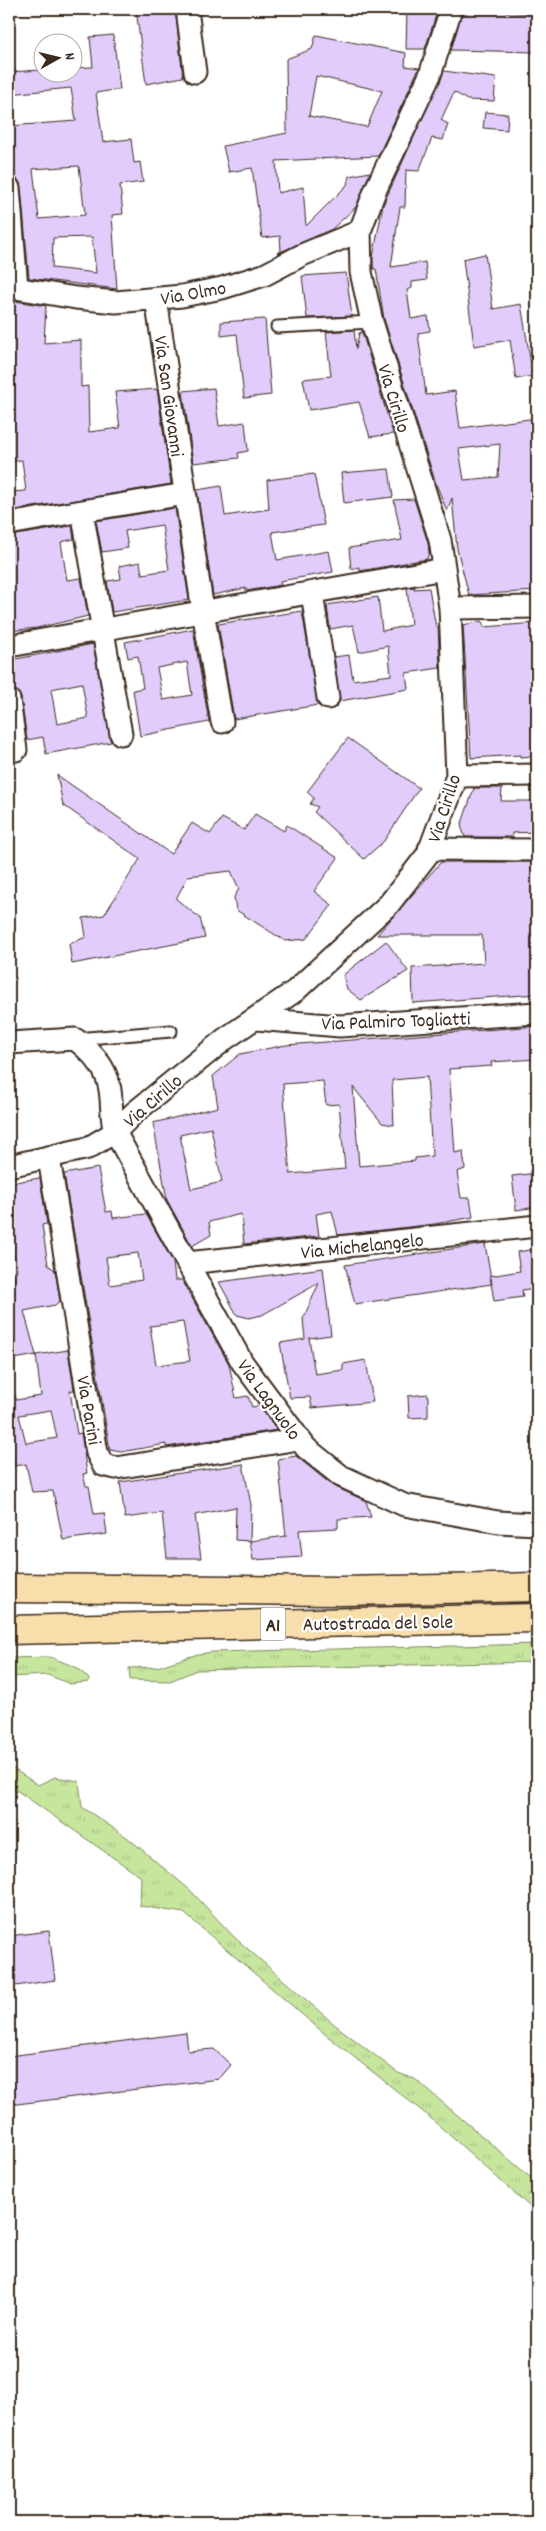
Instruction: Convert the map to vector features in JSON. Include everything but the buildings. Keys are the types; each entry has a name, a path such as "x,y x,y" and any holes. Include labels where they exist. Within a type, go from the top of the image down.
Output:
{"highway":[{"name":"Autostrada del Sole","path":"9,1588 342,1591 537,1587"},
{"name":"Autostrada del Sole","path":"9,1630 537,1618"}],"street":[{"path":"187,9 195,72"},
{"name":"Via Cirillo","path":"9,1166 88,1148 115,1132 134,1113 224,1039 295,991 389,904 429,849 457,776 450,608 440,540 372,322 361,272 360,231 375,191 430,75 451,9"},
{"name":"Via Olmo","path":"9,188 13,288 76,298 116,302 156,299 222,288 264,275 360,231"},
{"name":"Via San Giovanni","path":"156,299 203,611 222,722"},
{"path":"9,524 82,510 185,494"},
{"path":"82,510 101,629 121,734"},
{"path":"9,646 444,569"},
{"path":"312,593 328,698"},
{"path":"450,608 537,607"},
{"path":"9,700 16,750"},
{"path":"457,776 537,775"},
{"path":"429,849 537,850"},
{"name":"Via Palmiro Togliatti","path":"256,1019 340,1026 537,1013"},
{"path":"9,1043 74,1039"},
{"name":"Via Cirillo","path":"74,1039 91,1052 103,1068 109,1085 111,1120 115,1132"},
{"name":"Via Lagnuolo","path":"115,1132 242,1362 306,1448 341,1476 404,1505 498,1522 537,1524"},
{"name":"Via Parini","path":"49,1158 97,1453 103,1465 116,1468 299,1439"},
{"name":"Via Michelangelo","path":"187,1263 537,1226"}],"lane":[{"path":"277,327 372,322"},
{"path":"74,1039 171,1031"}],"green space":[{"path":"537,1644 537,1662 197,1670 170,1681 130,1680 129,1668 157,1667 198,1654 213,1652"},
{"path":"50,1657 78,1668 89,1679 89,1682 70,1684 48,1675 9,1677 9,1658"},
{"path":"9,1766 38,1785 55,1777 79,1781 82,1807 128,1838 190,1890 234,1937 334,2024 398,2073 415,2079 537,2183 537,2213 427,2115 325,2034 184,1913 140,1906 141,1877 9,1785"}]}
